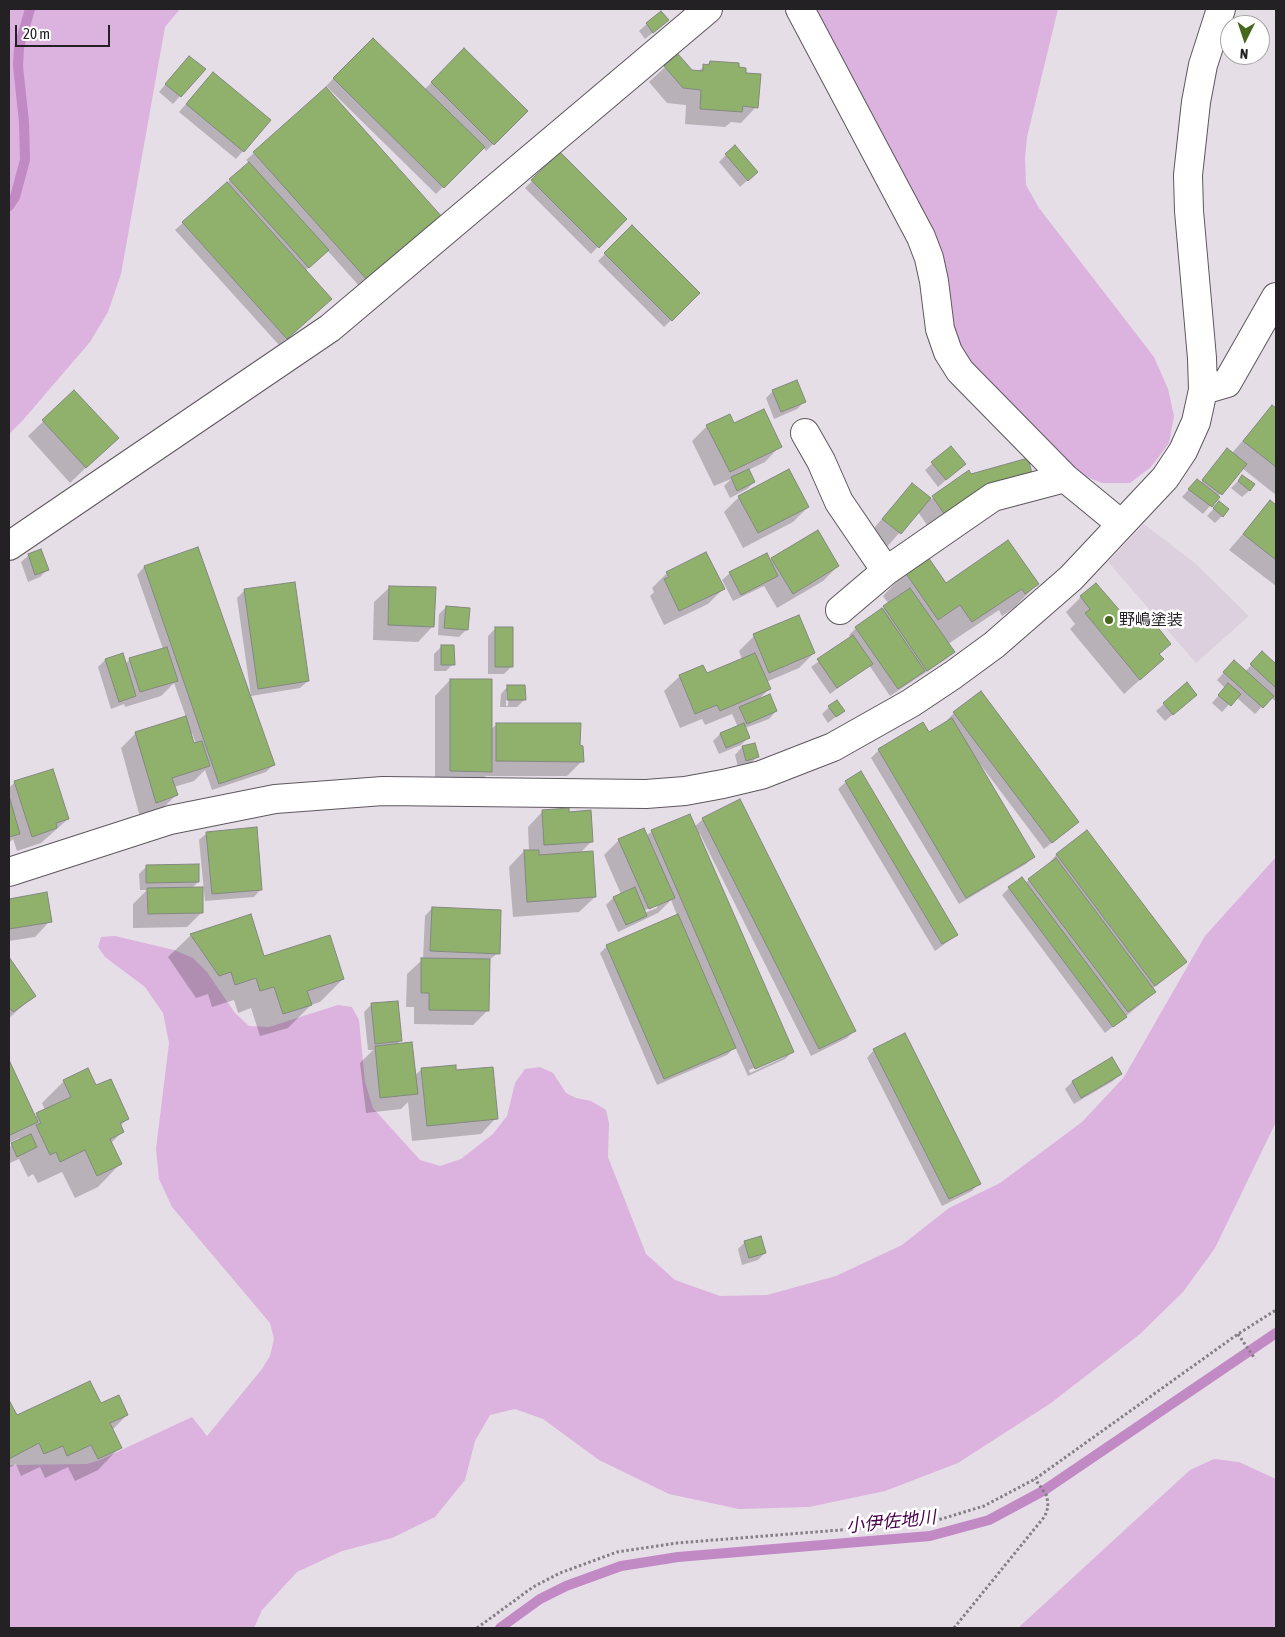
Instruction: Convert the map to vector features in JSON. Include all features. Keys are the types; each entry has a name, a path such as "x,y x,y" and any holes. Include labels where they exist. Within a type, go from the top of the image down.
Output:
{"street":[{"path":"9,546 330,328 708,9"},
{"path":"800,9 921,237 929,258 940,329 948,352 965,377 1065,478 1121,524"},
{"path":"9,872 170,820 275,799 383,791 646,794 685,791 761,775 833,747 911,703 953,675 1034,612 1071,578 1165,478 1183,451 1196,422 1203,390 1202,358 1189,211 1188,175 1196,102 1203,65 1221,9"},
{"path":"1203,390 1227,383 1276,297"},
{"path":"805,433 821,461 838,502 886,571"},
{"path":"840,610 886,571 993,497 1065,478"}],"path":[{"path":"477,1628 533,1587 581,1564 617,1552 677,1543 928,1522 984,1506 1035,1478 1238,1334 1276,1310"},
{"path":"1238,1334 1255,1359"},
{"path":"954,1628 1045,1516 1048,1506 1047,1496 1035,1478"}],"shaded area":[{"path":"9,9 180,9 165,27 121,274 108,312 90,342 9,434"},
{"path":"816,9 1058,9 1027,137 1025,158 1026,185 1039,208 1154,357 1168,389 1174,416 1169,443 1151,467 1130,483 1102,483 1072,471 968,366"},
{"path":"1144,524 1196,564 1249,616 1196,663 1108,562"},
{"path":"1276,857 1276,1122 1215,1248 1183,1292 1140,1334 1051,1403 958,1463 885,1491 809,1507 739,1509 669,1494 599,1460 543,1419 515,1409 490,1415 475,1441 465,1480 435,1517 392,1538 342,1551 297,1572 262,1610 254,1628 9,1628 9,1465 87,1464 100,1460 192,1417 207,1436 262,1369 270,1356 274,1339 270,1323 172,1207 159,1179 156,1149 169,1043 163,1013 145,987 105,957 98,947 101,937 115,936 174,950 193,958 207,972 235,1013 249,1026 269,1027 338,1005 352,1007 359,1020 365,1082 373,1108 420,1160 440,1166 461,1159 493,1134 507,1116 515,1083 525,1069 540,1067 553,1073 566,1093 576,1098 591,1101 606,1110 609,1123 608,1157 646,1254 675,1280 720,1296 767,1295 836,1276 902,1245 949,1208 1000,1183 1082,1122 1124,1077 1205,936"},
{"path":"1214,1459 1239,1462 1276,1479 1276,1628 1018,1628 1190,1470"}],"building":[{"path":"661,11 669,20 653,33 646,23"},
{"path":"373,38 485,147 444,188 333,78"},
{"path":"464,48 528,111 494,145 431,82"},
{"path":"678,54 692,70 703,71 703,64 709,65 710,61 739,63 739,67 746,68 746,73 761,74 758,108 743,106 742,112 700,109 701,90 683,88 664,66"},
{"path":"189,56 206,69 181,97 165,84"},
{"path":"213,72 271,120 244,152 186,104"},
{"path":"326,87 443,218 369,282 253,152"},
{"path":"735,145 758,172 748,181 725,154"},
{"path":"560,152 627,219 599,248 531,180"},
{"path":"249,162 329,250 309,268 229,179"},
{"path":"227,182 332,299 287,339 182,222"},
{"path":"632,225 700,293 672,321 604,253"},
{"path":"797,380 806,402 781,412 772,390"},
{"path":"74,390 119,438 86,468 42,420"},
{"path":"1272,405 1276,408 1276,467 1243,441"},
{"path":"764,409 782,447 730,472 706,425 730,414 734,423"},
{"path":"951,446 966,464 946,480 931,462"},
{"path":"1227,448 1247,464 1222,495 1202,480"},
{"path":"1028,458 1033,477 947,518 932,496 969,470 971,474"},
{"path":"749,469 755,482 737,491 731,477"},
{"path":"789,469 809,507 758,533 738,496"},
{"path":"1242,475 1255,484 1250,491 1238,481"},
{"path":"1197,479 1220,497 1212,507 1188,489"},
{"path":"912,483 931,498 901,534 882,519"},
{"path":"1270,500 1276,505 1276,560 1243,534"},
{"path":"1219,501 1229,509 1223,517 1213,508"},
{"path":"818,530 839,566 793,594 771,558"},
{"path":"1008,540 1039,584 1025,594 1022,589 972,622 960,605 938,620 905,572 928,557 946,583"},
{"path":"198,547 275,765 219,784 144,566"},
{"path":"41,549 49,570 35,575 28,554"},
{"path":"706,552 725,589 679,611 664,579 669,577 666,572"},
{"path":"767,553 778,576 741,595 729,572"},
{"path":"295,582 309,681 258,689 244,589"},
{"path":"1096,583 1134,627 1148,615 1171,644 1159,654 1164,659 1140,680 1085,613 1090,609 1080,596"},
{"path":"389,586 436,587 434,627 388,625"},
{"path":"910,588 955,652 927,671 883,606"},
{"path":"446,606 470,608 468,630 444,628"},
{"path":"882,608 925,671 898,689 855,627"},
{"path":"799,615 815,653 769,673 753,634"},
{"path":"495,627 513,627 513,667 495,667"},
{"path":"853,635 873,664 837,688 817,659"},
{"path":"441,645 454,645 455,665 441,665"},
{"path":"167,647 178,681 140,692 129,658"},
{"path":"1262,651 1276,664 1276,688 1250,664"},
{"path":"123,653 136,696 119,702 105,659"},
{"path":"755,653 771,689 720,711 717,705 695,714 679,675 703,665 707,673"},
{"path":"1234,660 1274,696 1263,708 1223,672"},
{"path":"450,679 492,679 492,772 450,771"},
{"path":"1187,682 1197,695 1173,715 1163,703"},
{"path":"1228,683 1241,694 1231,706 1218,695"},
{"path":"507,685 525,685 526,700 507,700"},
{"path":"981,691 1079,822 1052,843 953,712"},
{"path":"770,694 777,711 747,724 739,707"},
{"path":"837,700 845,711 836,717 828,706"},
{"path":"186,716 194,743 202,741 210,766 172,778 178,795 156,803 135,732"},
{"path":"952,718 1035,857 966,898 878,749 923,722 929,732"},
{"path":"496,723 581,723 580,745 583,746 584,762 496,761"},
{"path":"744,723 750,738 726,748 720,733"},
{"path":"755,743 759,757 746,761 742,746"},
{"path":"53,769 69,819 56,823 57,828 32,837 14,781"},
{"path":"861,771 958,935 942,944 845,781"},
{"path":"9,796 20,834 9,837"},
{"path":"740,799 856,1031 819,1049 702,818"},
{"path":"569,808 569,812 591,810 593,842 544,845 542,810"},
{"path":"690,814 794,1052 755,1069 651,830"},
{"path":"257,827 262,890 212,894 206,832"},
{"path":"644,828 675,898 649,909 618,839"},
{"path":"1087,830 1187,962 1155,986 1056,854"},
{"path":"524,850 539,850 539,855 593,851 596,897 527,902"},
{"path":"1056,858 1156,992 1128,1012 1028,879"},
{"path":"199,864 199,882 146,883 146,865"},
{"path":"1022,877 1127,1017 1113,1027 1008,887"},
{"path":"203,887 203,913 148,914 147,888"},
{"path":"635,887 647,916 626,925 613,897"},
{"path":"47,892 52,922 9,929 9,899"},
{"path":"432,907 501,910 500,954 430,951"},
{"path":"251,914 264,956 330,935 344,979 307,991 312,1005 283,1014 274,987 260,991 256,978 235,985 231,972 219,976 190,934"},
{"path":"678,914 736,1048 664,1079 606,945"},
{"path":"9,957 36,996 13,1012 9,1007"},
{"path":"421,958 490,959 489,1011 429,1010 429,993 421,993"},
{"path":"398,1001 402,1041 375,1044 371,1003"},
{"path":"905,1033 981,1184 949,1199 873,1049"},
{"path":"412,1042 418,1094 380,1098 375,1046"},
{"path":"1112,1057 1122,1074 1081,1098 1072,1081"},
{"path":"9,1060 38,1122 10,1135 9,1132"},
{"path":"456,1065 456,1070 493,1067 498,1119 427,1126 421,1068"},
{"path":"88,1068 96,1085 111,1079 129,1119 120,1123 124,1132 110,1139 122,1164 97,1176 85,1150 60,1162 56,1152 50,1155 36,1125 41,1123 36,1113 71,1097 63,1080"},
{"path":"31,1134 37,1147 17,1157 11,1143"},
{"path":"761,1236 766,1253 749,1258 744,1241"},
{"path":"90,1381 101,1403 119,1395 128,1415 110,1423 122,1448 98,1459 91,1445 67,1456 63,1446 44,1454 39,1443 9,1459 9,1400 17,1415"}],"waterway":[{"path":"9,206 15,197 25,160 24,122 18,66 19,47 30,9"},
{"name":"小伊佐地川","path":"500,1628 540,1599 566,1586 621,1566 678,1557 930,1536 989,1520 1043,1491 1276,1333"}],"place":[{"name":"野嶋塗装","path":"1109,620"}]}
